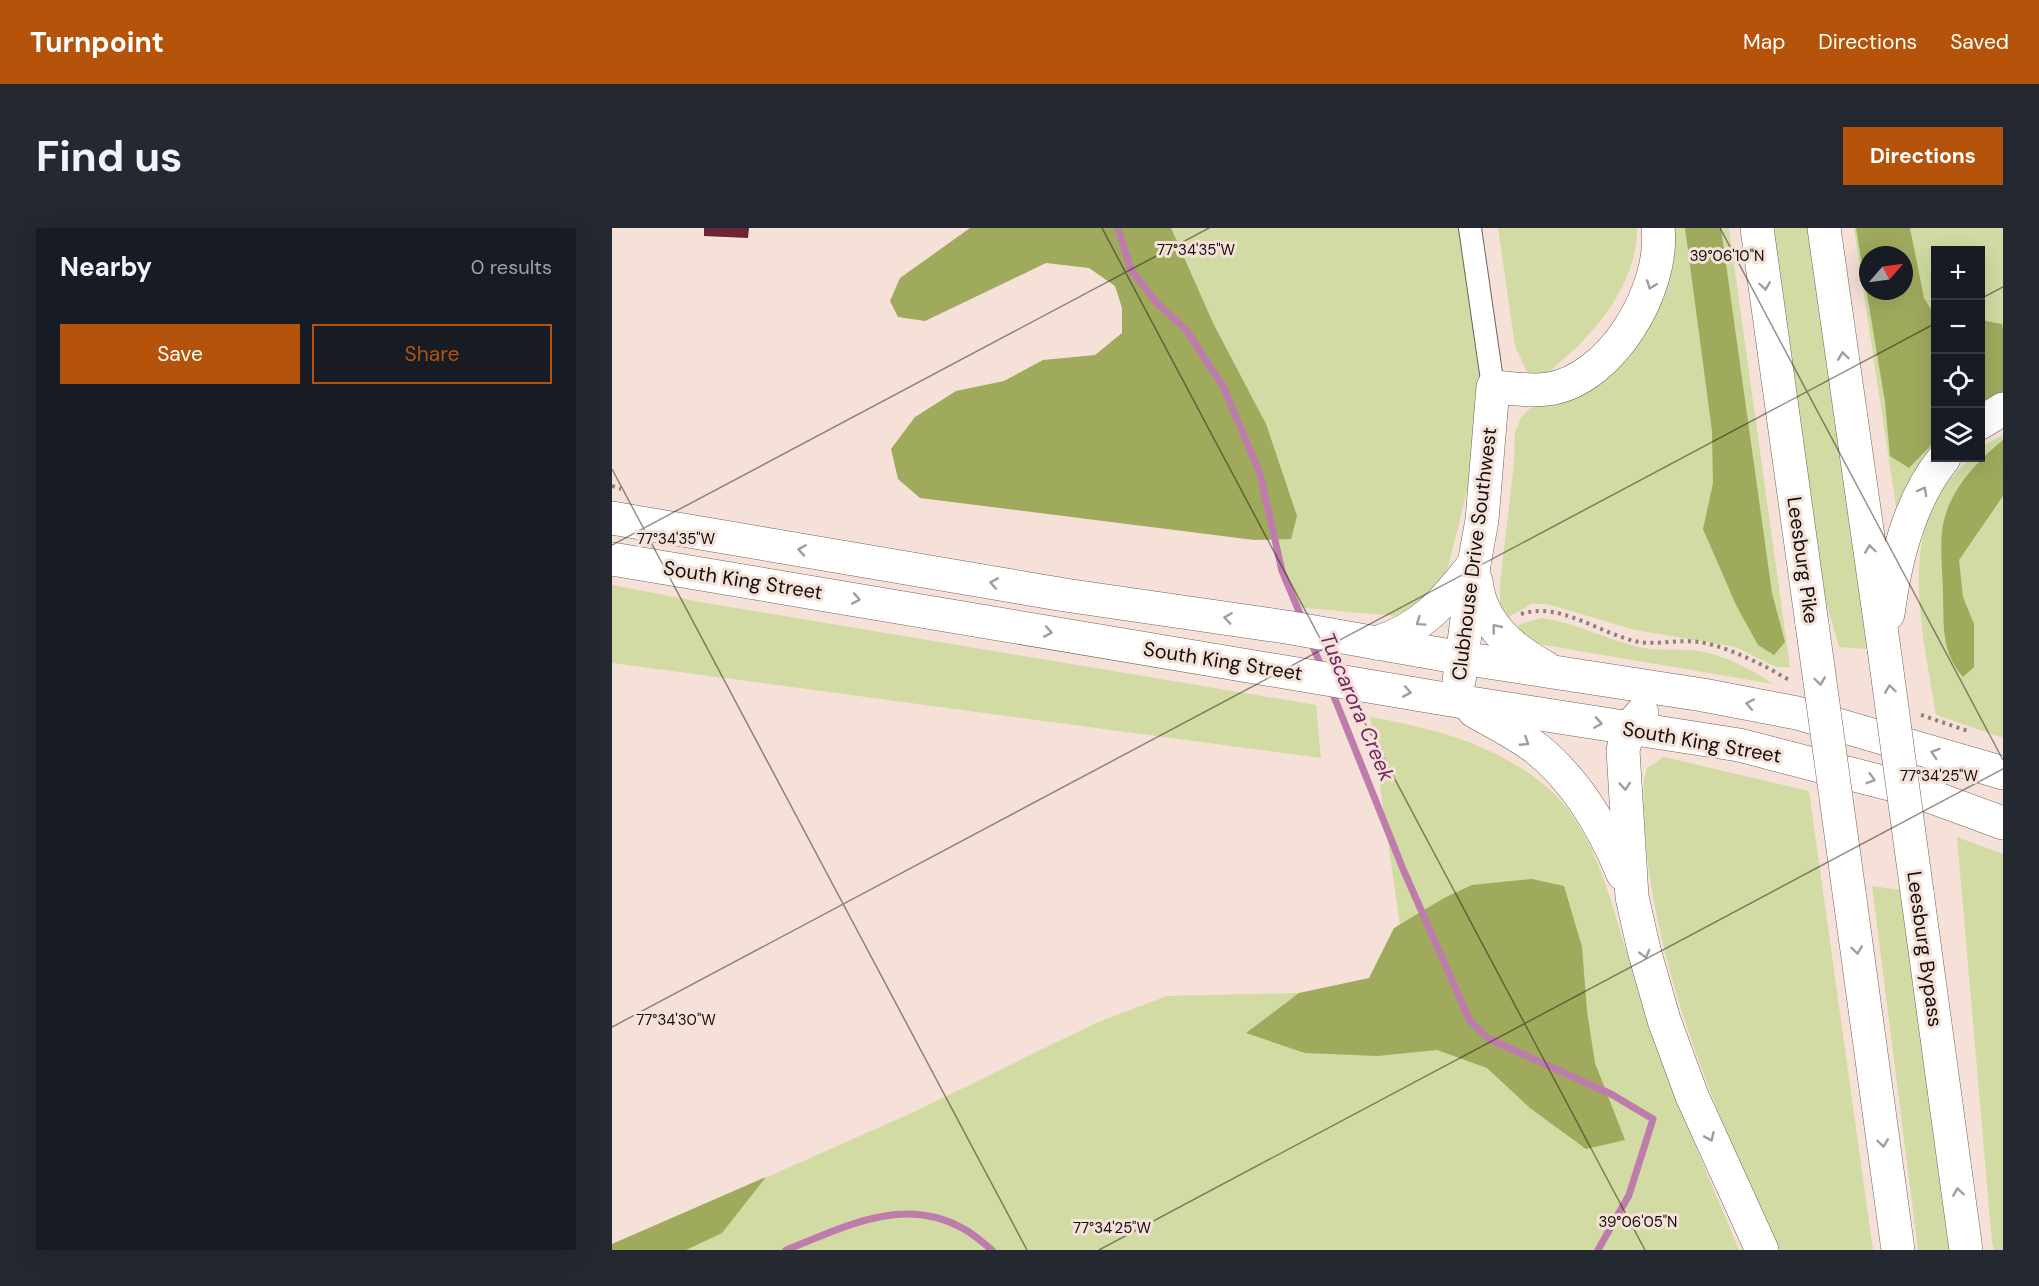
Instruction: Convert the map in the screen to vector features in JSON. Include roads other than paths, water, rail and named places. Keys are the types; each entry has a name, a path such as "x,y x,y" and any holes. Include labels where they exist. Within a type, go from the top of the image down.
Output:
{"highway":[{"path":"1493,387 1549,389 1585,373 1611,351 1641,310 1654,278 1658,228"},
{"name":"Leesburg Pike","path":"1757,228 1898,1250"},
{"path":"1824,228 1884,649"},
{"name":"Clubhouse Drive Southwest","path":"1457,701 1474,564 1482,520 1493,387"},
{"path":"1985,420 2003,409"},
{"path":"1884,649 1890,602 1904,535 1918,500 1942,462"},
{"name":"South King Street","path":"612,518 1065,595 1286,627 1559,674 1703,695 1797,713 1862,730 1997,772"},
{"name":"South King Street","path":"612,559 1356,682 1457,701 1739,745 1913,790 2003,823"},
{"path":"1376,643 1398,636 1432,614 1474,564"},
{"path":"1474,564 1477,597 1498,630 1514,648 1559,674"},
{"name":"Leesburg Bypass","path":"1884,649 1966,1250"},
{"path":"1703,695 1669,698 1656,703 1642,713 1629,728 1623,750 1632,897 1664,1020 1692,1096 1761,1250"},
{"path":"1457,701 1537,749 1567,778 1604,830 1632,897"}],"street":[{"name":"Clubhouse Drive Southwest","path":"1470,228 1493,387"}],"waterway":[{"name":"Tuscarora Creek","path":"1118,228 1131,270 1157,303 1187,331 1224,388 1260,474 1282,571 1303,621"},
{"name":"Tuscarora Creek","path":"1311,642 1322,668"},
{"name":"Tuscarora Creek","path":"1331,689 1403,869 1470,1021 1489,1039 1611,1094 1653,1119 1629,1195 1598,1250"},
{"path":"786,1250 873,1218 917,1214 940,1219 962,1228 992,1250"}]}
